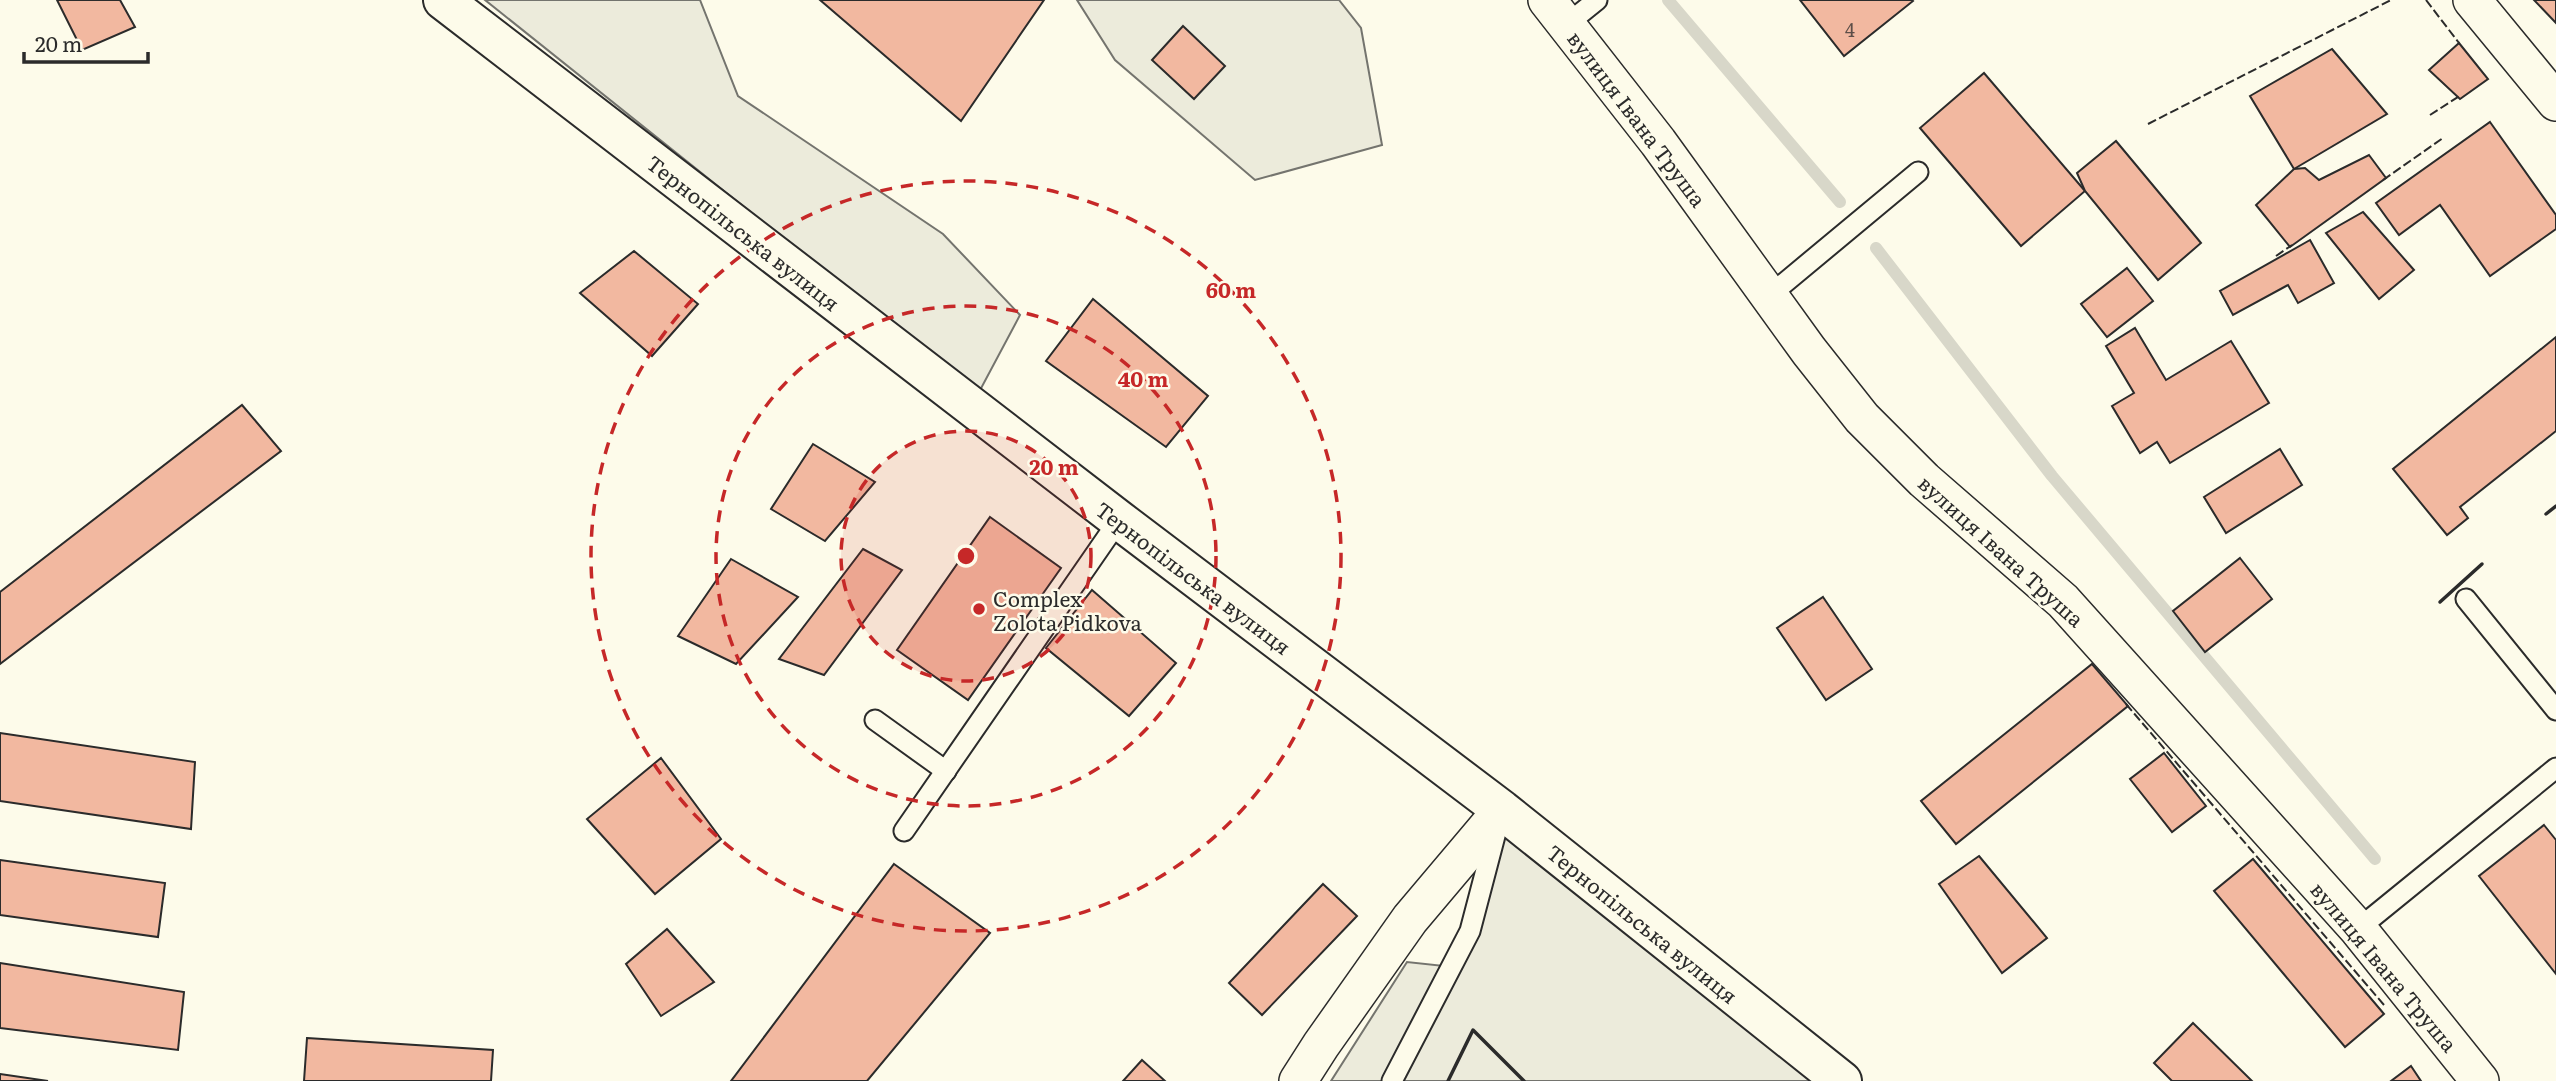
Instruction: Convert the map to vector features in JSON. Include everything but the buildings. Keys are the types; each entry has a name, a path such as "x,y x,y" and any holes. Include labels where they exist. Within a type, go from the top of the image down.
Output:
{"street":[{"name":"Тернопільська вулиця","path":"443,0 1119,520 1502,810 1842,1081"},
{"path":"2472,0 2556,102"},
{"name":"вулиця Івана Труша","path":"1557,12 1658,142 1809,351 1862,418 1924,480 2063,601 2357,929 2480,1081"},
{"path":"1298,1081 1410,919 1502,810"}],"lane":[{"path":"1557,12 1597,0"},
{"path":"1770,295 1918,172"},
{"path":"904,831 1119,520"},
{"path":"2466,599 2556,710"},
{"path":"875,720 946,771"},
{"path":"2357,929 2556,768"},
{"path":"1392,1081 1470,931 1502,810"}],"shaded area":[{"path":"485,0 700,0 738,96 943,234 1020,315 978,394"},
{"path":"1077,0 1339,0 1361,28 1382,145 1255,180 1115,60"},
{"path":"1502,810 1842,1081 1331,1081 1407,962 1453,967"}],"waterway":[{"path":"1668,0 1840,202"},
{"path":"1876,248 2052,476 2375,859"}],"fence":[{"path":"2148,124 2391,0"},
{"path":"2426,0 2459,43"},
{"path":"2430,115 2461,95"},
{"path":"2383,180 2443,138"},
{"path":"2276,256 2292,245"},
{"path":"2126,704 2384,1005"}],"wall":[{"path":"2546,514 2556,506"},
{"path":"2440,602 2482,564"},
{"path":"1448,1081 1473,1030 1524,1081"}],"place":[{"name":"Complex Zolota Pidkova","path":"979,609"}]}
